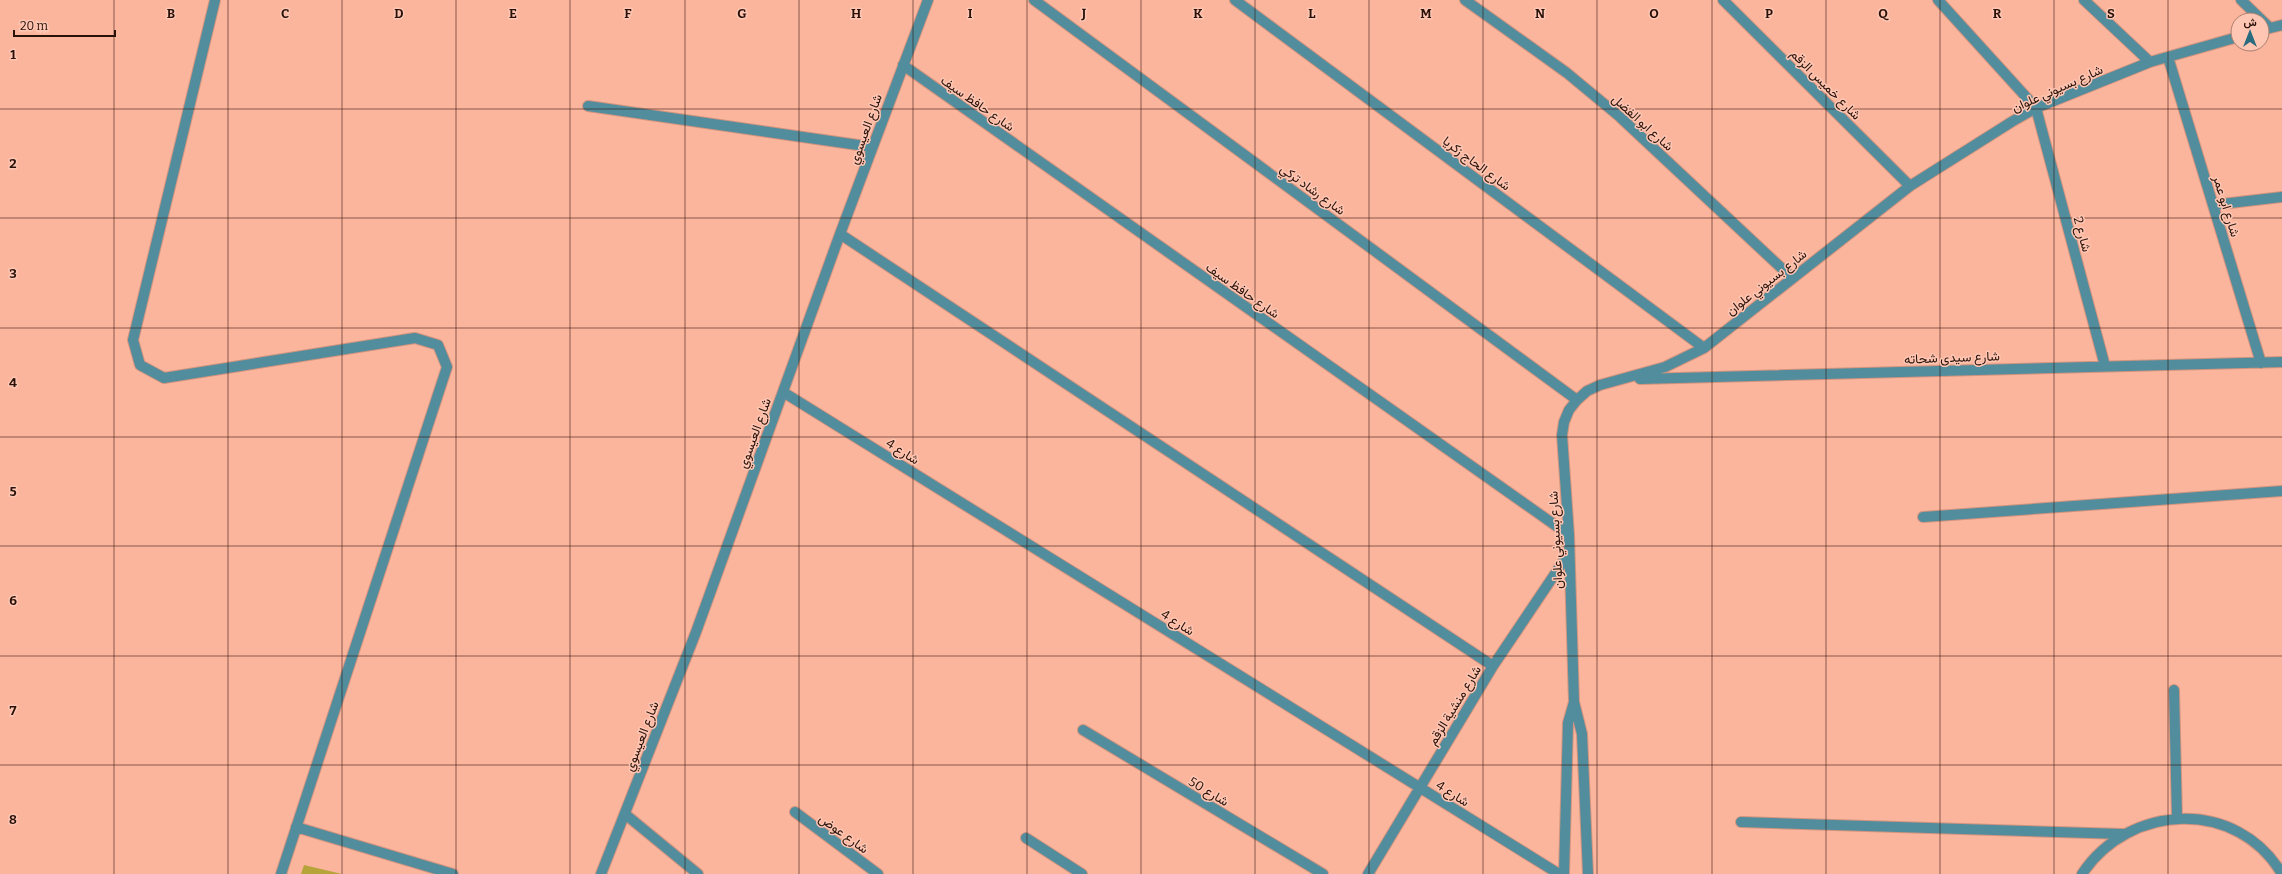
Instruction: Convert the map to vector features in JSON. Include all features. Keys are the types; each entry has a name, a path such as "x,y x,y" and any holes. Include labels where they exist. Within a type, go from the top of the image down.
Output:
{"street":[{"path":"214,0 133,340 140,365 164,378 415,338 438,345 447,367 281,874"},
{"name":"شارع العيسوي","path":"601,874 696,632 840,234 928,0"},
{"name":"شارع رشاد تركي","path":"1034,0 1577,400"},
{"name":"شارع الحاج زكريا","path":"1236,0 1704,348"},
{"name":"شارع ابو الفضل","path":"1465,0 1567,73 1620,118 1792,278"},
{"name":"شارع خميس الزقم","path":"1723,0 1910,186"},
{"path":"1938,0 2036,108"},
{"path":"2084,0 2150,62"},
{"path":"2241,0 2251,12"},
{"path":"2270,28 2282,25"},
{"name":"شارع بسيوني علوان","path":"1588,874 1582,734 1574,702 1569,535 1562,434 1564,422 1577,400 1600,385 1665,367 1704,348 1910,186 2036,108 2150,62 2230,39"},
{"name":"شارع ابو عمر","path":"2168,57 2261,363"},
{"name":"شارع حافظ سيف","path":"903,65 1569,535"},
{"path":"588,106 872,147"},
{"name":"شارع 2","path":"2036,108 2105,366"},
{"path":"2213,205 2282,197"},
{"path":"840,234 1493,666"},
{"name":"شارع سيدى شحاته","path":"1623,379 2282,362"},
{"name":"شارع 4","path":"783,392 1559,874"},
{"path":"1923,517 2282,491"},
{"name":"شارع منشية الزقم","path":"1368,874 1493,666 1569,553"},
{"path":"2174,690 2177,818"},
{"name":"شارع بسيوني علوان","path":"1564,874 1568,723 1574,702"},
{"name":"شارع 50","path":"1083,730 1323,874"},
{"name":"شارع عوض","path":"794,812 878,874"},
{"path":"625,814 698,874"},
{"path":"2082,874 2100,851 2123,834 2149,822 2177,818 2205,820 2232,828 2256,844 2276,863 2282,874"},
{"path":"1741,822 2123,834"},
{"path":"296,827 453,874"},
{"path":"1026,838 1082,874"}],"shaded area":[{"path":"304,865 342,874 301,874"}]}
